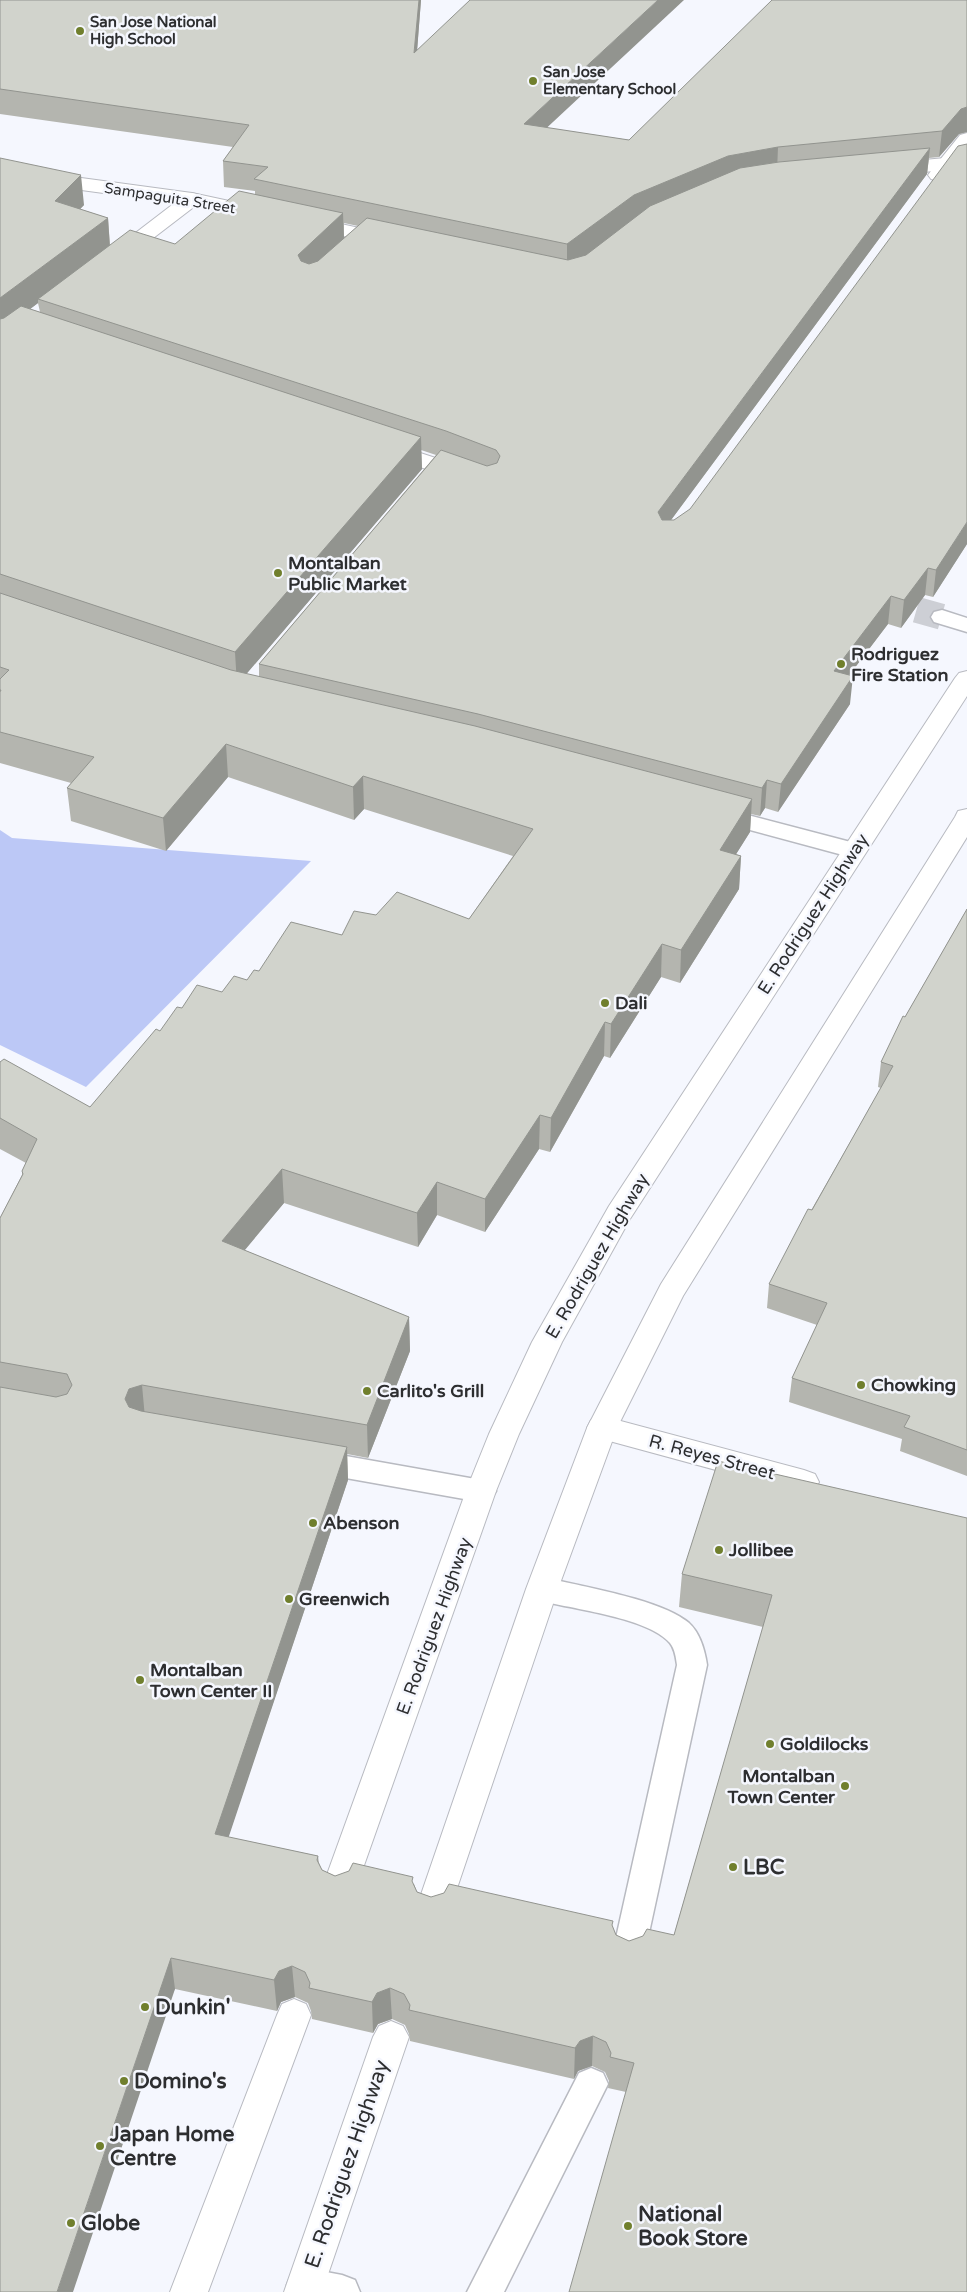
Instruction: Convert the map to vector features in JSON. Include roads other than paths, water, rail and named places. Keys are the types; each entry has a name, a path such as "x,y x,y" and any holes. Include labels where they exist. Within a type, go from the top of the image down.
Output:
{"main road":[{"path":"924,194 957,163 967,139"},
{"path":"871,171 957,163"},
{"name":"Sampaguita Street","path":"0,173 192,199 403,242"},
{"path":"100,269 192,199"},
{"path":"372,443 432,473 479,481"},
{"name":"E. Rodriguez Highway","path":"338,1891 481,1490 504,1434 547,1342 619,1213 967,678"},
{"path":"432,1912 542,1589 602,1428 671,1292 967,816"},
{"name":"R. Reyes Street","path":"602,1428 832,1490"},
{"path":"189,2292 294,2015"},
{"name":"E. Rodriguez Highway","path":"304,2289 391,2037"}],"lane":[{"path":"344,252 364,234"},
{"path":"942,617 967,625"},
{"path":"700,809 854,850"},
{"path":"285,1456 481,1490"},
{"path":"542,1589 654,1617 677,1631 688,1646 692,1665 628,1956"},
{"path":"485,2292 591,2084"},
{"path":"304,2289 342,2292"}],"tunnel":[{"path":"879,599 942,617"}],"place":[{"name":"San Jose National High School","path":"80,31"},
{"name":"San Jose Elementary School","path":"533,81"},
{"name":"Montalban Public Market","path":"278,573"},
{"name":"Rodriguez Fire Station","path":"841,664"},
{"name":"Dali","path":"605,1003"},
{"name":"Chowking","path":"861,1385"},
{"name":"Carlito's Grill","path":"367,1391"},
{"name":"Abenson","path":"313,1523"},
{"name":"Jollibee","path":"719,1550"},
{"name":"Greenwich","path":"289,1599"},
{"name":"Montalban Town Center II","path":"140,1680"},
{"name":"Goldilocks","path":"770,1744"},
{"name":"Montalban Town Center","path":"845,1786"},
{"name":"LBC","path":"733,1867"},
{"name":"Dunkin'","path":"145,2007"},
{"name":"Domino's","path":"124,2081"},
{"name":"Japan Home Centre","path":"100,2146"},
{"name":"Globe","path":"71,2223"},
{"name":"National Book Store","path":"628,2226"}]}
